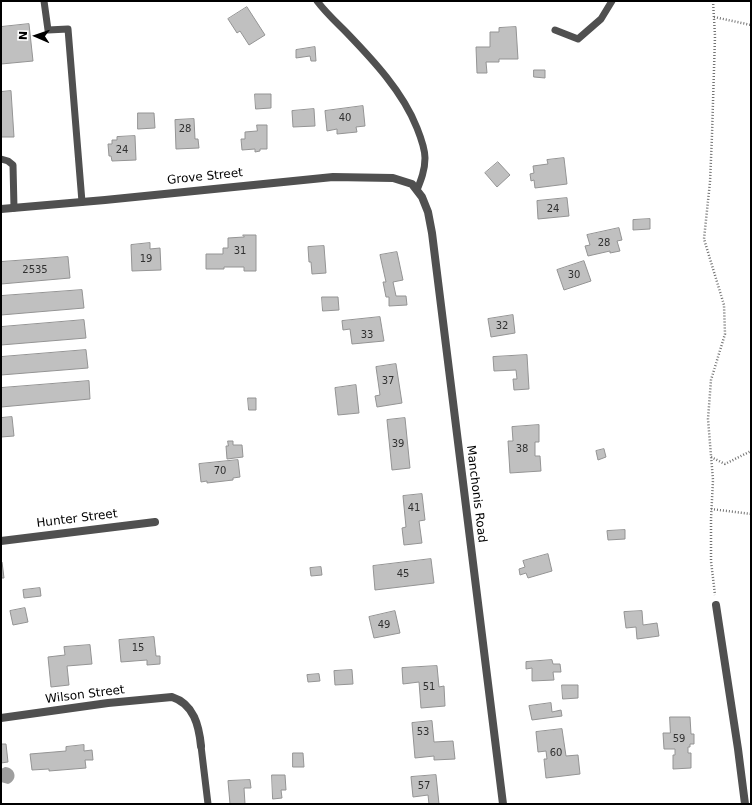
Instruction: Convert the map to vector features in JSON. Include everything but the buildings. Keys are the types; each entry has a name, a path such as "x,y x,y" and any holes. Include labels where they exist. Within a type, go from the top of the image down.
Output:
{"street":[{"name":"Grove Street","path":"1,209 332,177 393,178 414,187"},
{"name":"Manchonis Road","path":"414,187 422,197 428,212 432,233 502,804"},
{"name":"Hunter Street","path":"1,541 155,522"},
{"path":"716,605 745,804"},
{"name":"Wilson Street","path":"1,718 108,703 172,697 179,699 188,707 196,718 201,746"}],"lane":[{"path":"44,1 48,30 68,28 82,202"},
{"path":"317,1 326,14 346,32 396,90 415,123 422,140 425,157 423,174 414,187"},
{"path":"555,30 578,39 601,19 612,1"},
{"path":"1,159 8,161 13,165 14,208"},
{"path":"201,746 208,804"}],"path":[{"path":"713,1 715,36 710,182 704,239 724,305 725,334 711,380 708,419 713,480 711,509 711,561 716,605"},
{"path":"714,17 751,25"},
{"path":"711,458 725,464 751,451"},
{"path":"711,509 751,514"}],"shaded area":[{"path":"5,767 12,770 14,774 13,780 8,784 1,782 1,769"}]}
